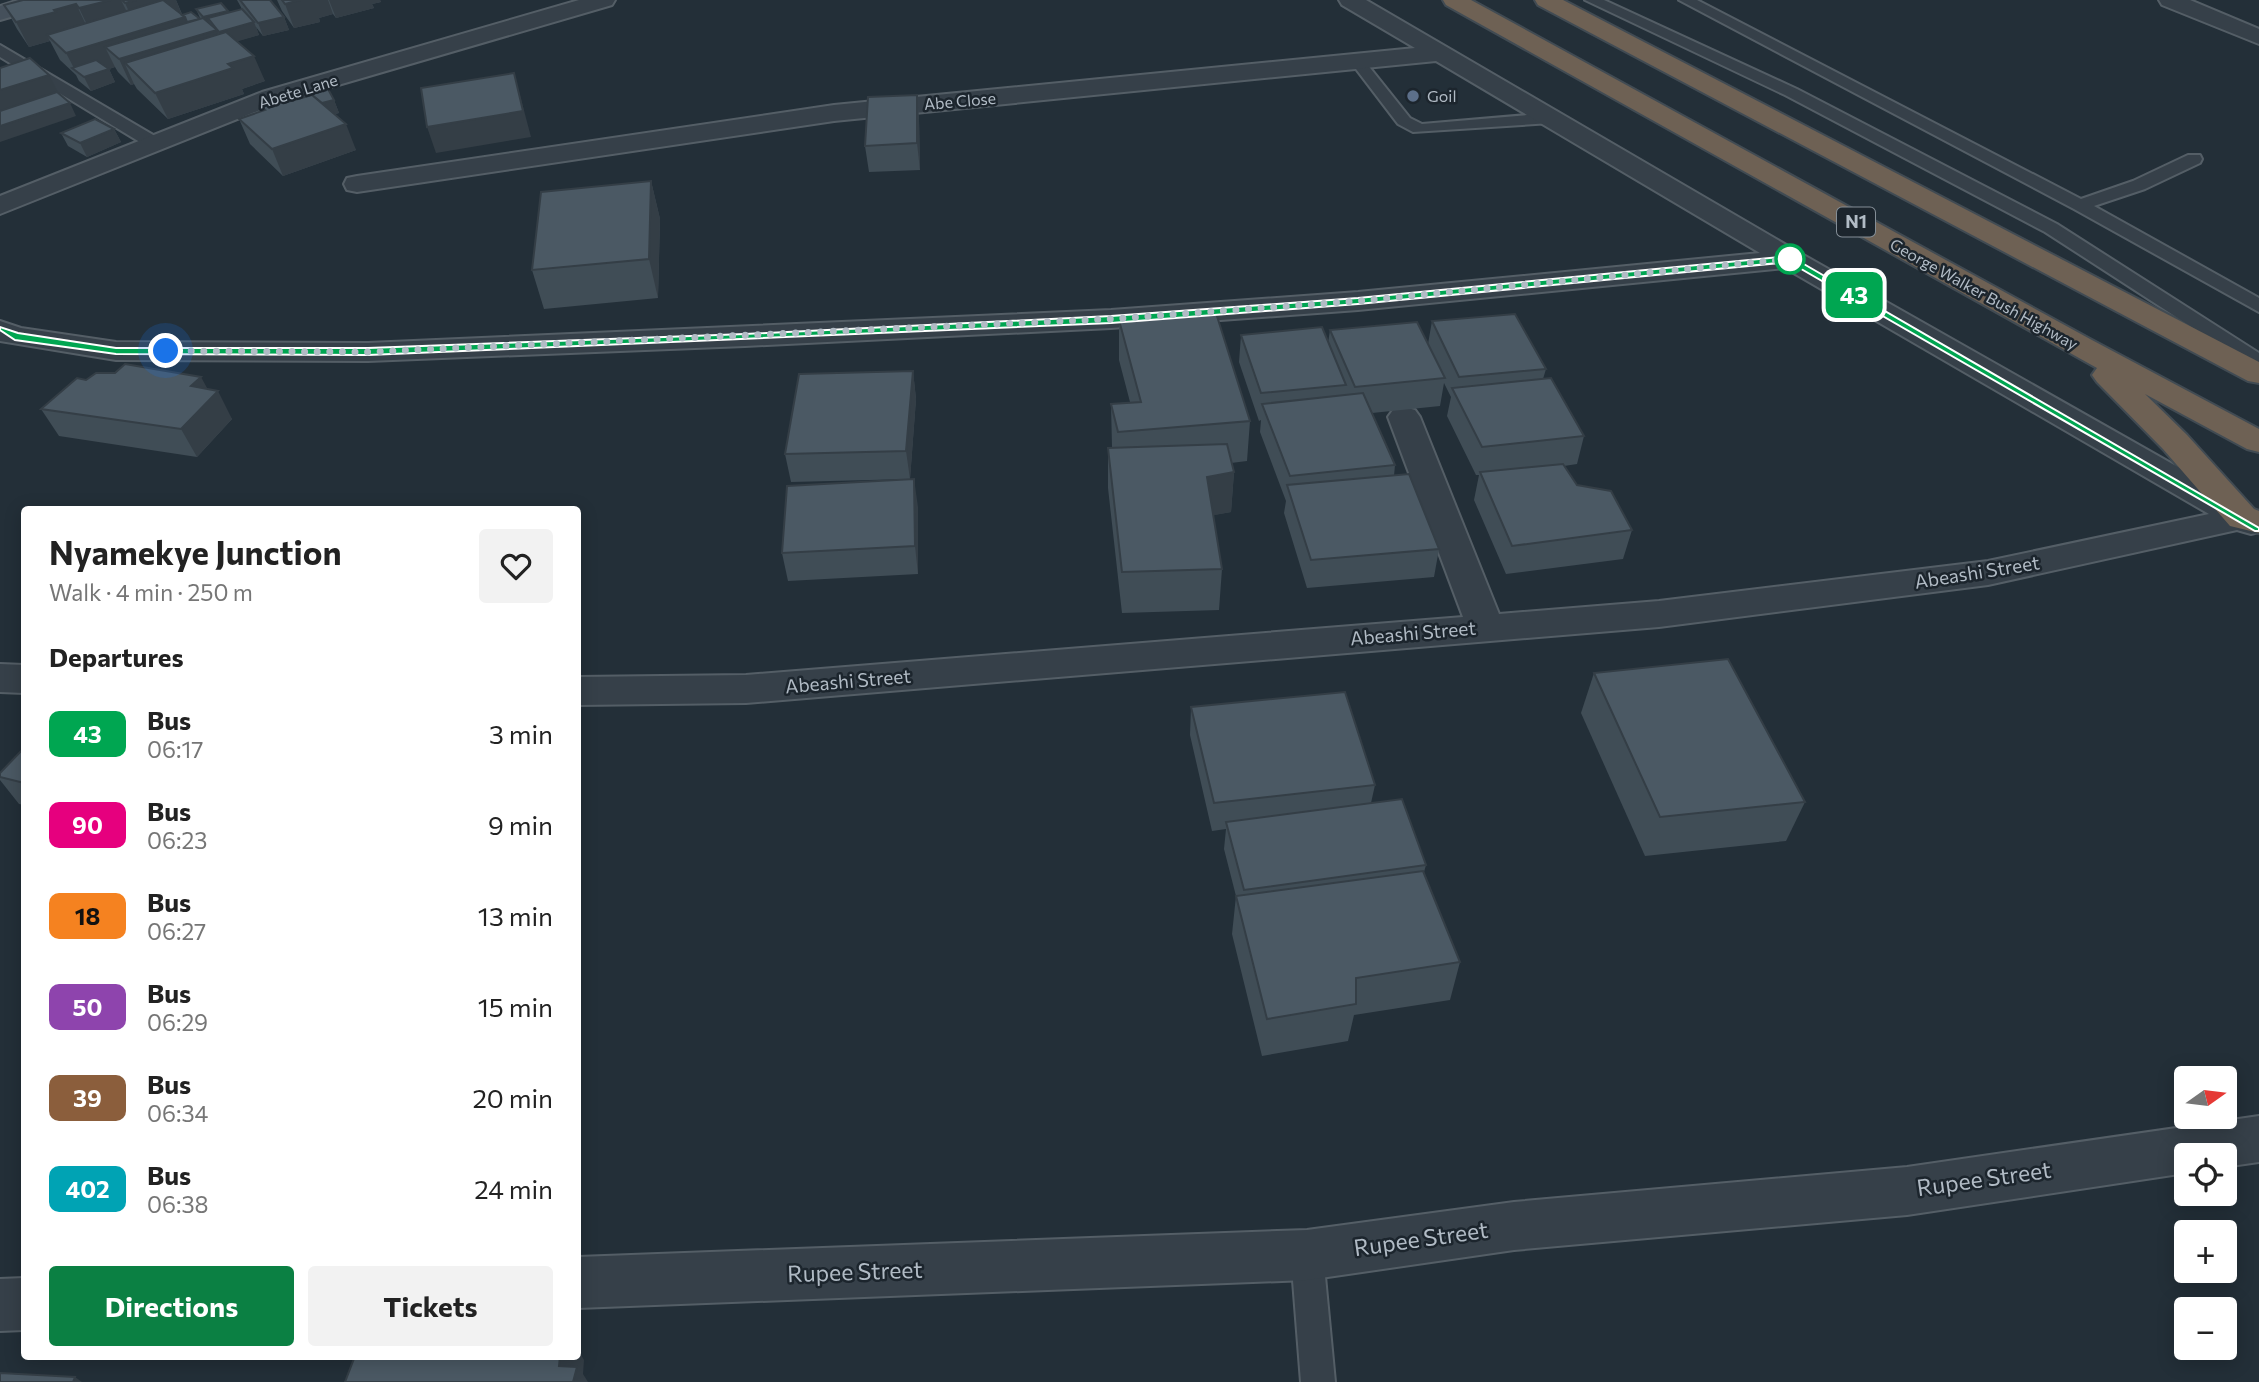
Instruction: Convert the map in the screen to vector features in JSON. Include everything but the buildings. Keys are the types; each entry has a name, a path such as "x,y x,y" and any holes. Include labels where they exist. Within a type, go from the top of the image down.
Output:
{"highway":[{"name":"George Walker Bush Highway","path":"1454,0 2079,346 2259,442"},
{"path":"1546,0 2259,374"},
{"path":"2079,346 2253,523"}],"street":[{"path":"0,13 44,0"},
{"name":"Abete Lane","path":"0,205 271,97 604,0"},
{"path":"1350,0 1790,259 2253,523"},
{"path":"2170,0 2259,37"},
{"name":"Abe Close","path":"357,184 834,113 1441,53"},
{"path":"0,330 15,336 116,351 368,352 676,340 1152,316 1358,301 1790,259"},
{"path":"1404,417 1485,626"},
{"name":"Abeashi Street","path":"581,691 746,689 1485,626 1659,614 1988,573 2253,523"},
{"path":"0,678 21,679"},
{"name":"Rupee Street","path":"581,1283 1307,1255 1514,1226 1907,1191 2259,1139"},
{"path":"0,1305 21,1304"}],"lane":[{"path":"1592,0 1791,92 2051,228 2259,362"},
{"path":"1686,0 2080,205 2259,306"},
{"path":"0,50 154,143"},
{"path":"1358,62 1405,121 1419,129 1551,118"},
{"path":"2080,205 2139,185 2194,159"},
{"path":"1307,1255 1318,1382"}],"bus line":[{"name":"43","path":"0,330 15,336 116,351 368,352 1111,319 1358,301 1790,259 2259,528"}],"place":[{"name":"Goil","path":"1413,96"}],"route":[{"path":"166,351 368,352 1111,319 1358,301 1790,259"}]}
